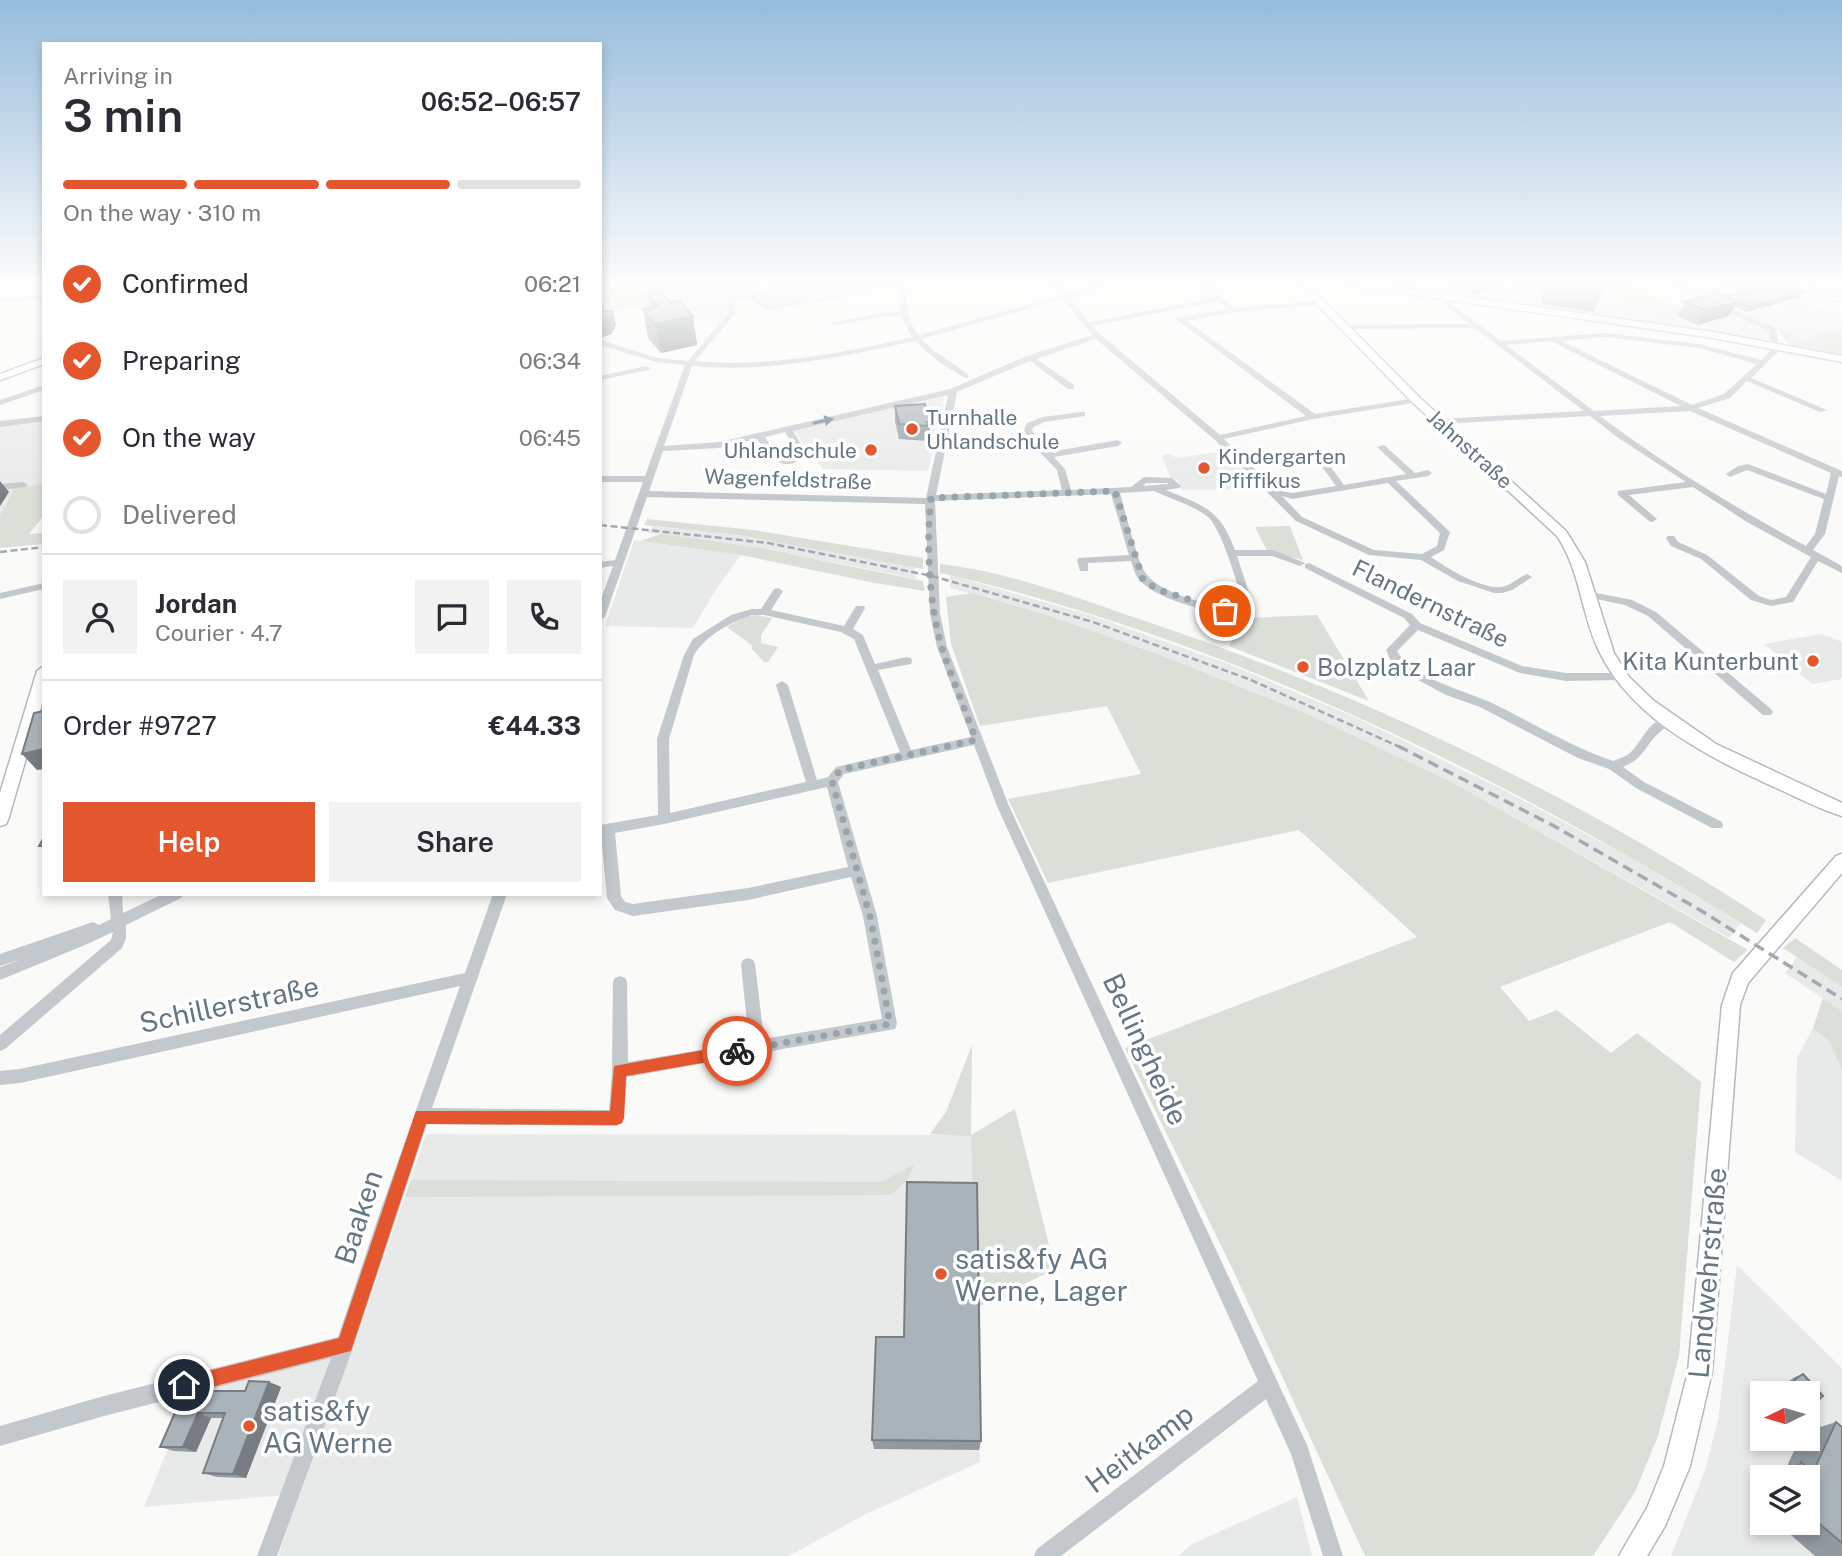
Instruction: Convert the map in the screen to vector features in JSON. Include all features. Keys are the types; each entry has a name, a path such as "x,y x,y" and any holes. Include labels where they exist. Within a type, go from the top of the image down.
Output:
{"street":[{"path":"635,355 690,364 770,364 825,355"},
{"path":"602,612 690,364 698,355"},
{"path":"937,355 965,376"},
{"path":"660,449 704,447 760,436 953,391 1040,355"},
{"path":"1119,355 1219,438 1299,519 1368,552 1424,557 1433,564 1489,589 1505,590 1527,577"},
{"path":"1227,355 1313,417"},
{"name":"Jahnstraße","path":"1372,355 1416,400 1562,534 1578,558 1591,595 1601,639 1620,676 1667,721 1721,753 1842,810"},
{"path":"1514,355 1590,414 1695,484 1750,520 1842,570"},
{"path":"1583,355 1691,408 1839,473 1829,498 1820,534 1788,600 1771,603 1755,598 1704,557 1674,544 1671,538"},
{"path":"1733,355 1762,363"},
{"path":"1440,422 1691,408 1727,396 1771,355"},
{"path":"1821,355 1842,359"},
{"path":"1030,358 1071,387"},
{"path":"0,377 42,362"},
{"path":"602,378 646,368"},
{"path":"1748,379 1823,410"},
{"path":"0,403 42,388"},
{"path":"953,391 930,499 1157,489 1176,486 1168,480 1146,479 1134,490"},
{"path":"1219,438 1313,417 1416,400"},
{"path":"1067,493 1061,469 1029,434 1030,425 1042,420 1082,414"},
{"path":"0,424 42,418"},
{"path":"760,436 775,458 786,461 804,455 788,430"},
{"path":"1048,455 1118,443"},
{"path":"1381,447 1412,475"},
{"path":"1319,457 1341,487"},
{"path":"1730,474 1748,467 1829,498"},
{"path":"1273,492 1292,496 1428,473"},
{"path":"602,479 649,479"},
{"path":"1389,479 1445,532 1441,548 1424,557"},
{"path":"1652,519 1621,493 1695,484"},
{"path":"0,487 23,485"},
{"path":"1115,491 1143,580 1152,587 1225,611 1247,610 1248,605 1231,553 1214,517 1157,489"},
{"name":"Wagenfeldstraße","path":"645,494 930,499"},
{"name":"Bellingheide","path":"930,499 935,614 942,647 976,740 1003,806 1300,1452 1333,1556"},
{"name":"Flandernstraße","path":"1231,553 1273,553 1305,564 1408,615 1416,625 1520,669 1566,677 1620,676"},
{"path":"1084,569 1082,560 1135,558"},
{"path":"602,565 620,562"},
{"path":"0,596 42,586"},
{"path":"764,612 778,591"},
{"path":"1591,595 1628,602 1652,614 1768,712"},
{"path":"847,630 860,608"},
{"path":"664,819 663,739 693,646 702,636 735,617 752,612 764,612 847,630 859,637 907,755"},
{"path":"1416,625 1391,650 1395,658 1411,671 1451,692 1484,704 1582,755 1613,766 1640,785 1717,825"},
{"path":"872,667 907,661"},
{"path":"0,820 42,678"},
{"path":"782,685 813,786"},
{"path":"1613,766 1632,758 1655,729 1667,721"},
{"path":"856,871 748,894 684,904 626,909 614,898 604,830 813,786 832,781 840,770 976,740"},
{"path":"620,1071 890,1024 870,916 832,781"},
{"name":"Landwehrstraße","path":"1632,1556 1656,1517 1677,1466 1700,1372 1710,1275 1726,1035 1731,1005 1740,979 1842,861"},
{"path":"0,1044 113,949 121,932 117,921 115,896"},
{"path":"0,974 71,945 172,896"},
{"name":"Baaken","path":"267,1556 345,1345 421,1116 499,896"},
{"path":"0,960 117,921"},
{"path":"748,964 757,1047"},
{"name":"Schillerstraße","path":"0,1078 20,1076 469,978"},
{"path":"421,1116 617,1118 620,982"},
{"path":"0,1436 104,1406 345,1345"},
{"name":"Heitkamp","path":"1044,1556 1269,1385"}],"shaded area":[{"name":"Uhlandschule","path":"945,398 928,471 823,469 794,431"},
{"path":"42,420 42,484 15,488 0,515 0,426"},
{"name":"Kindergarten Pfiffikus","path":"1225,451 1263,489 1182,490 1178,481 1170,477 1162,456 1169,454 1177,458"},
{"path":"42,484 42,518 29,534 42,533 42,544 0,548 0,515 15,488"},
{"path":"647,519 753,530 923,558 923,569 738,535 644,525"},
{"path":"652,526 738,535 914,567 916,579 838,563 648,533"},
{"path":"1290,526 1303,560 1267,551 1255,527"},
{"path":"661,534 759,548 923,581 925,591 741,555 641,541"},
{"path":"634,540 741,555 693,628 605,626"},
{"path":"940,564 993,573 1071,596 1229,651 1388,715 1543,790 1619,831 1766,920 1757,933 1662,876 1465,768 1260,675 1155,635 1048,601 940,573"},
{"path":"950,575 1093,616 1226,663 1357,718 1500,788 1633,859 1741,923 1729,938 1452,782 1301,711 1166,657 1056,618 950,588"},
{"path":"972,593 1056,618 1166,657 1301,711 1452,782 1748,950 1734,962 1670,922 1500,987 1529,1021 1557,1010 1611,1053 1637,1033 1701,1082 1679,1356 1658,1436 1635,1492 1593,1556 1365,1556 1232,1268 1125,1048 1417,937 1299,830 1048,883 1008,799 1141,774 1107,706 980,726 951,644 946,597"},
{"path":"1317,615 1369,701 1229,646 1238,624 1249,625 1249,618"},
{"path":"747,616 772,618 761,635 761,643 778,647 768,662 764,662 751,648 753,646 727,627"},
{"name":"Kita Kunterbunt","path":"1822,634 1842,642 1842,679 1812,684 1764,644"},
{"path":"1795,938 1842,970 1842,987 1783,948"},
{"path":"1797,957 1842,987 1842,1011 1785,973"},
{"path":"1823,998 1842,1011 1842,1070 1829,1041 1813,1028"},
{"path":"1813,1028 1829,1041 1842,1070 1842,1181 1795,1152 1797,1058"},
{"path":"972,1045 971,1135 1015,1109 1055,1269 976,1308 971,1136 930,1134 946,1112"},
{"path":"426,1134 971,1135 980,1462 864,1515 789,1556 278,1556 299,1494 144,1507 192,1390 353,1349"},
{"path":"914,1164 907,1181 890,1195 405,1197 411,1180 882,1182"},
{"path":"1737,1265 1842,1368 1842,1556 1671,1556 1705,1470 1718,1421"},
{"path":"1297,1497 1312,1556 1178,1556 1192,1544"}],"building":[{"path":"925,404 930,422 927,422 928,426 899,424 895,406"},
{"path":"42,711 42,749 22,754 34,713"},
{"name":"satis&fy AG Werne, Lager","path":"907,1182 977,1183 981,1441 872,1440 876,1337 904,1337"},
{"path":"1803,1374 1809,1381 1795,1381"},
{"path":"249,1381 269,1382 233,1474 203,1473 225,1413 198,1413 183,1447 160,1447 180,1401 192,1401 195,1395 207,1395 209,1391 245,1391"},
{"path":"1836,1422 1842,1427 1842,1543 1820,1524 1820,1465 1816,1465"}],"railway":[{"path":"602,525 768,543 932,576 1093,622 1251,680 1401,748"},
{"path":"0,552 42,547"},
{"path":"1401,748 1554,826 1700,910 1842,999"}],"way so far":[{"path":"737,1051 890,1024 871,920 832,781 840,770 976,740 942,647 935,614 931,560 931,498 1115,491 1143,580 1159,590 1225,611"}],"place":[{"name":"Turnhalle Uhlandschule","path":"912,429"},
{"name":"Uhlandschule","path":"871,450"},
{"name":"Kindergarten Pfiffikus","path":"1204,468"},
{"name":"Kita Kunterbunt","path":"1813,661"},
{"name":"Bolzplatz Laar","path":"1303,667"},
{"name":"satis&fy AG Werne, Lager","path":"941,1274"},
{"name":"satis&fy AG Werne","path":"249,1426"}],"route":[{"path":"184,1385 345,1345 421,1116 617,1118 620,1071 737,1051"}]}
